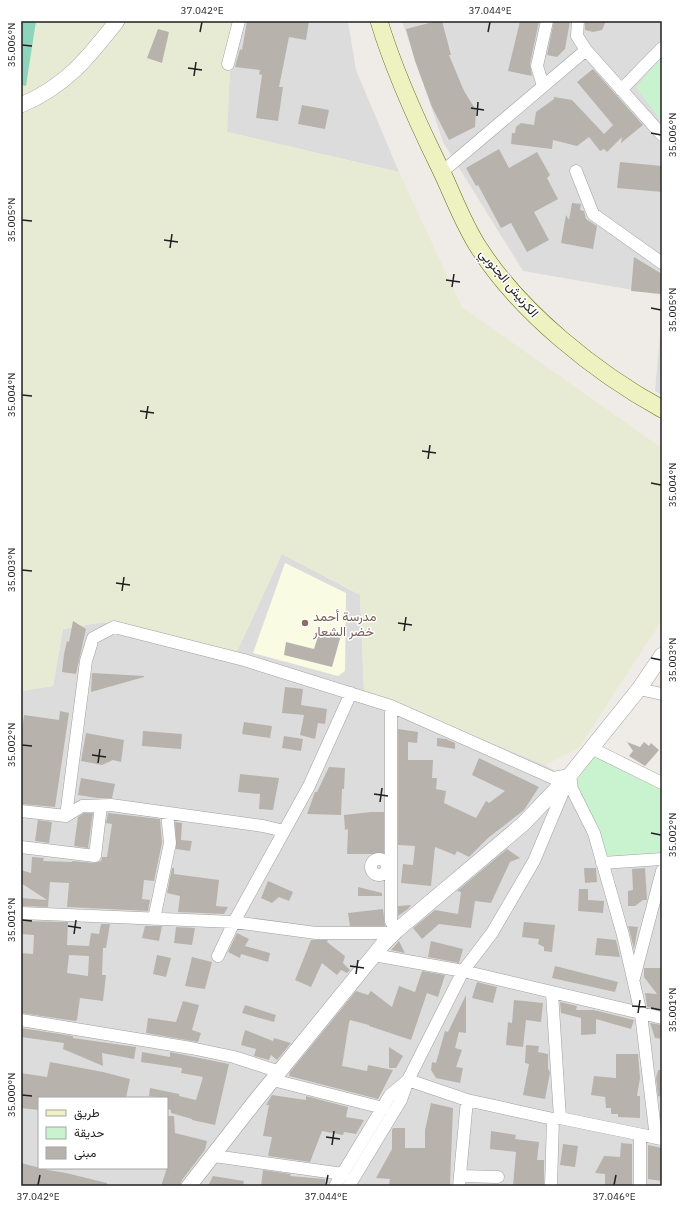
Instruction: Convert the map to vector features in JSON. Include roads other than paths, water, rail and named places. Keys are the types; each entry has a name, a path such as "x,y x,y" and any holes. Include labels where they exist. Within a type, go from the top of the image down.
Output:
{"main road":[{"name":"الكرنيش الجنوبي","path":"379,21 388,51 411,109 442,172 460,215 479,248 499,275 545,325 588,361 662,410"}],"street":[{"path":"21,105 59,84 83,62 117,21"},
{"path":"228,64 239,21"},
{"path":"543,86 537,66 547,21"},
{"path":"578,21 577,36 586,50 662,135"},
{"path":"621,90 662,48"},
{"path":"442,172 586,50"},
{"path":"576,171 593,214 662,262"},
{"path":"66,816 86,661 93,638 114,627 244,660 351,693 391,706 553,778 570,775"},
{"path":"189,1186 214,1156 253,1104 394,932 523,824 570,775 592,749 639,689 662,655"},
{"path":"639,689 662,694"},
{"path":"218,956 234,922 309,786 351,693"},
{"path":"391,706 388,869 391,921 394,932"},
{"path":"592,749 662,783"},
{"path":"408,1080 467,1100 659,1139 641,1014 623,935 594,833 572,789 570,775"},
{"path":"350,1186 401,1100 408,1080 463,971 492,933 534,861 570,775"},
{"path":"21,811 66,816 82,806 101,806 263,826 284,831"},
{"path":"21,847 95,856 101,806"},
{"path":"154,919 170,843 167,813"},
{"path":"602,863 662,860"},
{"path":"634,980 660,893 662,871"},
{"path":"21,913 234,922 316,933 394,932"},
{"path":"374,955 463,971 662,1018"},
{"path":"550,1186 556,1119 552,993"},
{"path":"21,1020 191,1048 234,1057 277,1076 383,1108"},
{"path":"335,1186 390,1095 408,1080"},
{"path":"467,1100 459,1181 498,1177"},
{"path":"640,1136 640,1186"},
{"path":"214,1156 343,1174"}],"place":[{"name":"مدرسة أحمد خضر الشعار","path":"305,623"}]}
